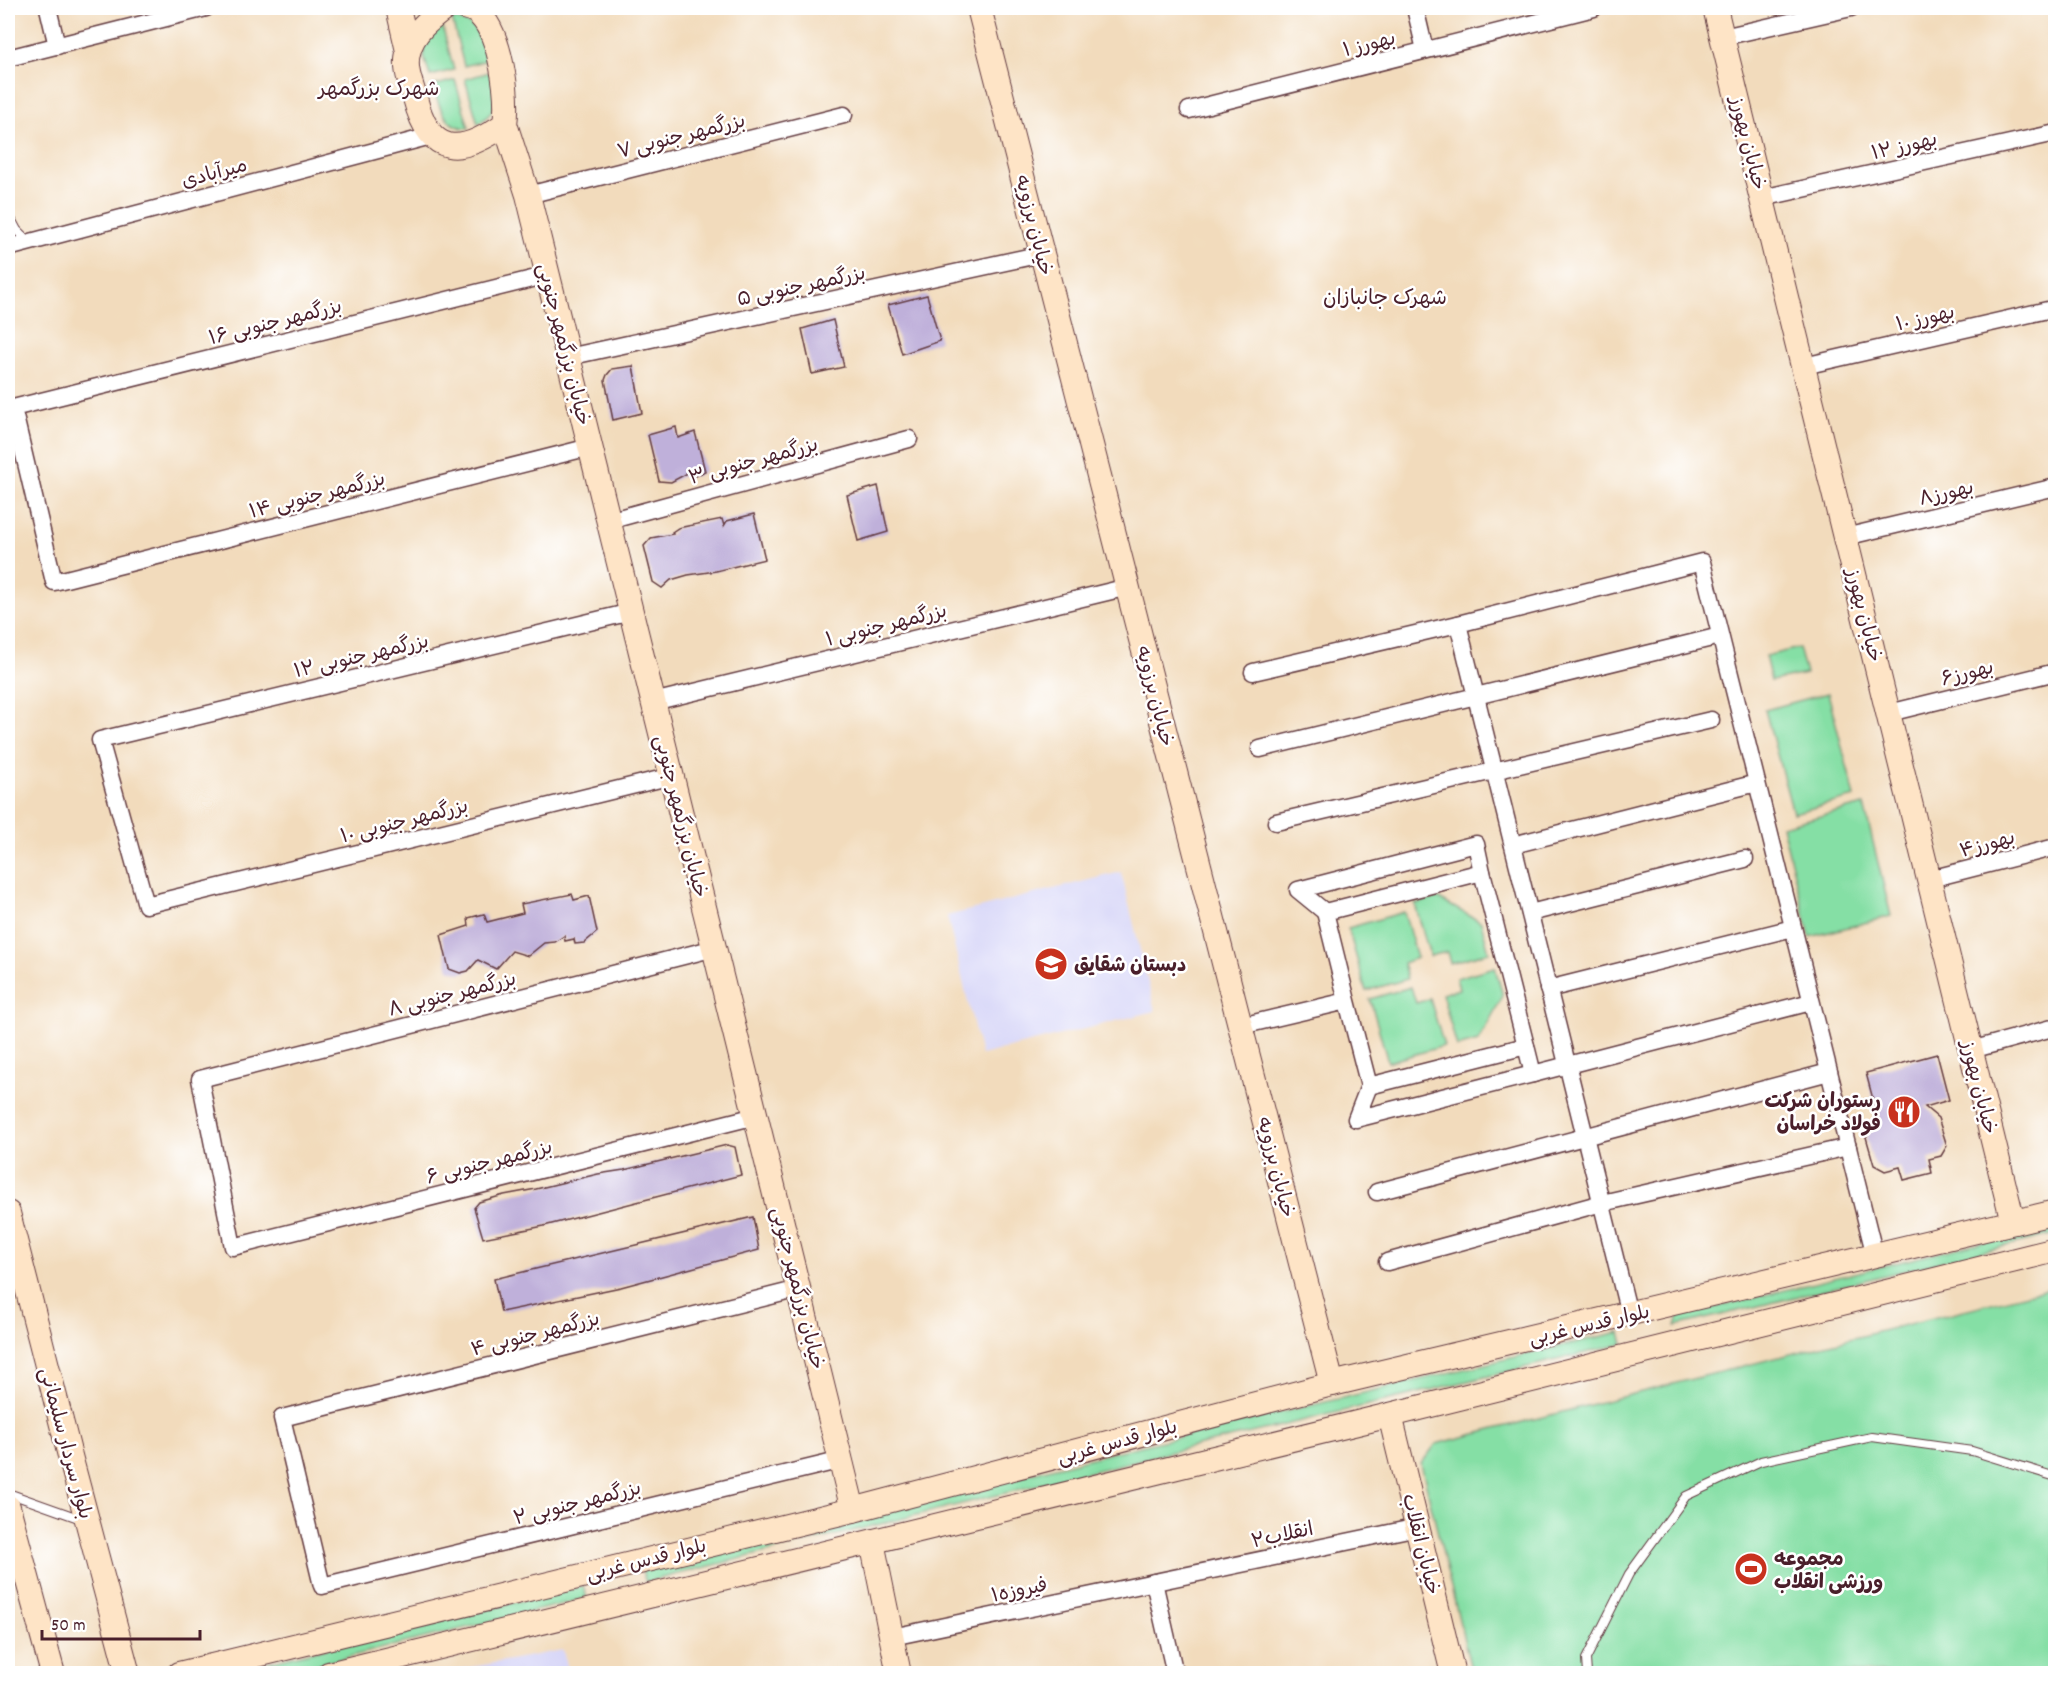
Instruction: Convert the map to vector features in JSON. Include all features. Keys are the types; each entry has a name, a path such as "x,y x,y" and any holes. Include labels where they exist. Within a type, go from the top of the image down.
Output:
{"main road":[{"path":"398,8 408,51 406,67 419,116 431,136 440,143 454,147 472,143 505,124"},
{"path":"408,51 429,19 445,8"},
{"name":"خیابان بزرگمهر جنوبی","path":"467,8 479,14 491,33 500,58 507,107 505,124 528,195 853,1509"},
{"name":"خیابان برزویه","path":"979,8 1332,1384"},
{"name":"خیابان بهورز","path":"1715,8 2013,1222"},
{"name":"بلوار قدس غربی","path":"179,1674 853,1509 1332,1384 2055,1212"},
{"name":"بلوار سردار سلیمانی","path":"8,1213 128,1674"},
{"name":"بلوار قدس غربی","path":"329,1674 2055,1250"},
{"path":"1638,1312 1658,1348"},
{"name":"خیابان انقلاب","path":"1390,1415 1453,1674"},
{"path":"8,1507 53,1674"},
{"path":"872,1542 899,1674"},
{"path":"609,1568 617,1604"}],"street":[{"path":"48,8 57,46"},
{"path":"8,58 206,8"},
{"path":"1415,8 1425,50"},
{"name":"بهورز ۱","path":"1189,110 1594,8"},
{"path":"1722,37 1851,8"},
{"name":"بزرگمهر جنوبی ۷","path":"528,195 844,115"},
{"name":"بهورز ۱۲","path":"1762,198 2055,133"},
{"name":"میرآبادی","path":"8,248 431,136"},
{"name":"بزرگمهر جنوبی ۵","path":"568,357 1042,254"},
{"name":"بزرگمهر جنوبی ۱۶","path":"54,582 13,408 548,275"},
{"name":"بهورز ۱۰","path":"1804,366 2055,308"},
{"name":"بزرگمهر جنوبی ۳","path":"608,521 909,439"},
{"name":"بزرگمهر جنوبی ۱۴","path":"54,582 590,447"},
{"name":"بهورز۸","path":"1845,537 2055,487"},
{"path":"1253,672 1458,624 1702,562 1875,1256"},
{"name":"بزرگمهر جنوبی ۱","path":"654,702 1128,587"},
{"name":"بزرگمهر جنوبی ۱۲","path":"146,905 100,740 631,612"},
{"path":"1458,624 1602,1203 1638,1312"},
{"path":"1260,749 1720,636"},
{"name":"بهورز۶","path":"1889,713 2055,672"},
{"path":"1276,822 1711,720"},
{"name":"بزرگمهر جنوبی ۱۰","path":"146,905 672,776"},
{"path":"1513,845 1757,783"},
{"path":"1533,1074 1476,844 1299,890 1325,912 1369,1086 1356,1119 1533,1074 1568,1065 1811,1002"},
{"name":"بهورز۴","path":"1930,879 2055,847"},
{"path":"1530,913 1745,859"},
{"path":"1325,912 1482,872"},
{"path":"1548,989 1793,928"},
{"name":"بزرگمهر جنوبی ۸","path":"233,1247 200,1079 715,948"},
{"path":"1241,1026 1347,1001"},
{"path":"1971,1050 2055,1027"},
{"path":"1369,1086 1526,1046"},
{"path":"1377,1192 1829,1072"},
{"name":"بزرگمهر جنوبی ۶","path":"233,1247 756,1116"},
{"path":"1387,1262 1602,1203 1848,1147"},
{"name":"بزرگمهر جنوبی ۴","path":"322,1586 282,1418 799,1289"},
{"name":"بزرگمهر جنوبی ۲","path":"322,1586 842,1460"},
{"name":"انقلاب۲","path":"1154,1582 1418,1527"},
{"path":"1154,1582 1175,1674"},
{"name":"فیروزه۱","path":"892,1637 1154,1582"}],"lane":[{"path":"8,213 17,231 29,243"},
{"path":"1587,1674 1586,1659 1629,1574 1686,1496 1761,1461 1872,1437 1972,1451 2055,1477"},
{"path":"8,1493 87,1521"}],"shaded area":[{"name":"دبستان شقایق","path":"1121,872 1155,1011 981,1055 947,916"},
{"path":"563,1650 568,1673 441,1673"}],"green space":[{"path":"452,19 474,27 481,38 487,60 464,66"},
{"path":"441,21 454,70 430,76 424,57 424,38"},
{"path":"490,72 495,95 494,107 491,113 478,124 465,79"},
{"path":"455,80 469,128 461,128 448,120 440,108 435,93 433,86"},
{"path":"1799,648 1806,674 1771,681 1765,656"},
{"path":"1828,693 1855,797 1793,813 1765,710"},
{"path":"1864,805 1891,916 1810,937 1782,826"},
{"path":"1437,898 1481,922 1489,952 1450,963 1447,952 1430,956 1415,904"},
{"path":"1404,912 1417,958 1403,963 1407,979 1366,991 1348,928"},
{"path":"1495,967 1503,996 1478,1041 1457,1047 1442,994 1459,989 1456,978"},
{"path":"1411,987 1416,1003 1430,999 1444,1046 1388,1062 1370,999"},
{"path":"2055,1224 2055,1234 1676,1326 1679,1316"},
{"name":"مجموعه ورزشی انقلاب","path":"2055,1287 2055,1673 1472,1673 1421,1464 1436,1444"},
{"path":"1620,1332 1623,1344 1171,1452 646,1582 642,1571 1111,1453"},
{"path":"583,1586 587,1598 283,1673 273,1673 264,1663"}],"building":[{"path":"927,295 940,341 902,354 888,305"},
{"path":"833,320 844,367 812,374 802,329"},
{"path":"633,366 642,413 613,420 605,380 612,369"},
{"path":"676,427 678,438 695,432 705,471 696,476 690,475 687,471 686,474 671,482 659,481 648,435"},
{"path":"878,486 888,532 858,541 847,495"},
{"path":"754,514 765,559 688,575 671,580 662,588 653,582 644,546 651,538 673,534 672,532 678,528 722,519 724,526 727,521"},
{"path":"572,894 574,900 589,896 597,932 584,943 575,944 574,939 565,941 564,936 555,942 544,943 528,956 512,951 496,969 478,960 468,971 460,973 449,969 441,935 469,926 468,918 484,914 487,922 523,913 521,904"},
{"name":"رستوران شرکت فولاد خراسان","path":"1937,1054 1949,1100 1925,1107 1938,1118 1947,1146 1941,1156 1929,1159 1932,1173 1904,1180 1900,1167 1885,1171 1874,1165 1866,1137 1879,1122 1866,1073"},
{"path":"727,1145 735,1147 741,1175 544,1226 483,1238 474,1208 479,1202"},
{"path":"753,1217 759,1250 621,1287 501,1312 494,1279"}],"place":[{"name":"دبستان شقایق","path":"1051,964"},
{"name":"رستوران شرکت فولاد خراسان","path":"1904,1112"},
{"name":"مجموعه ورزشی انقلاب","path":"1751,1569"}],"district":[{"name":"شهرک بزرگمهر","path":"379,88"},
{"name":"شهرک جانبازان","path":"1385,297"}]}
